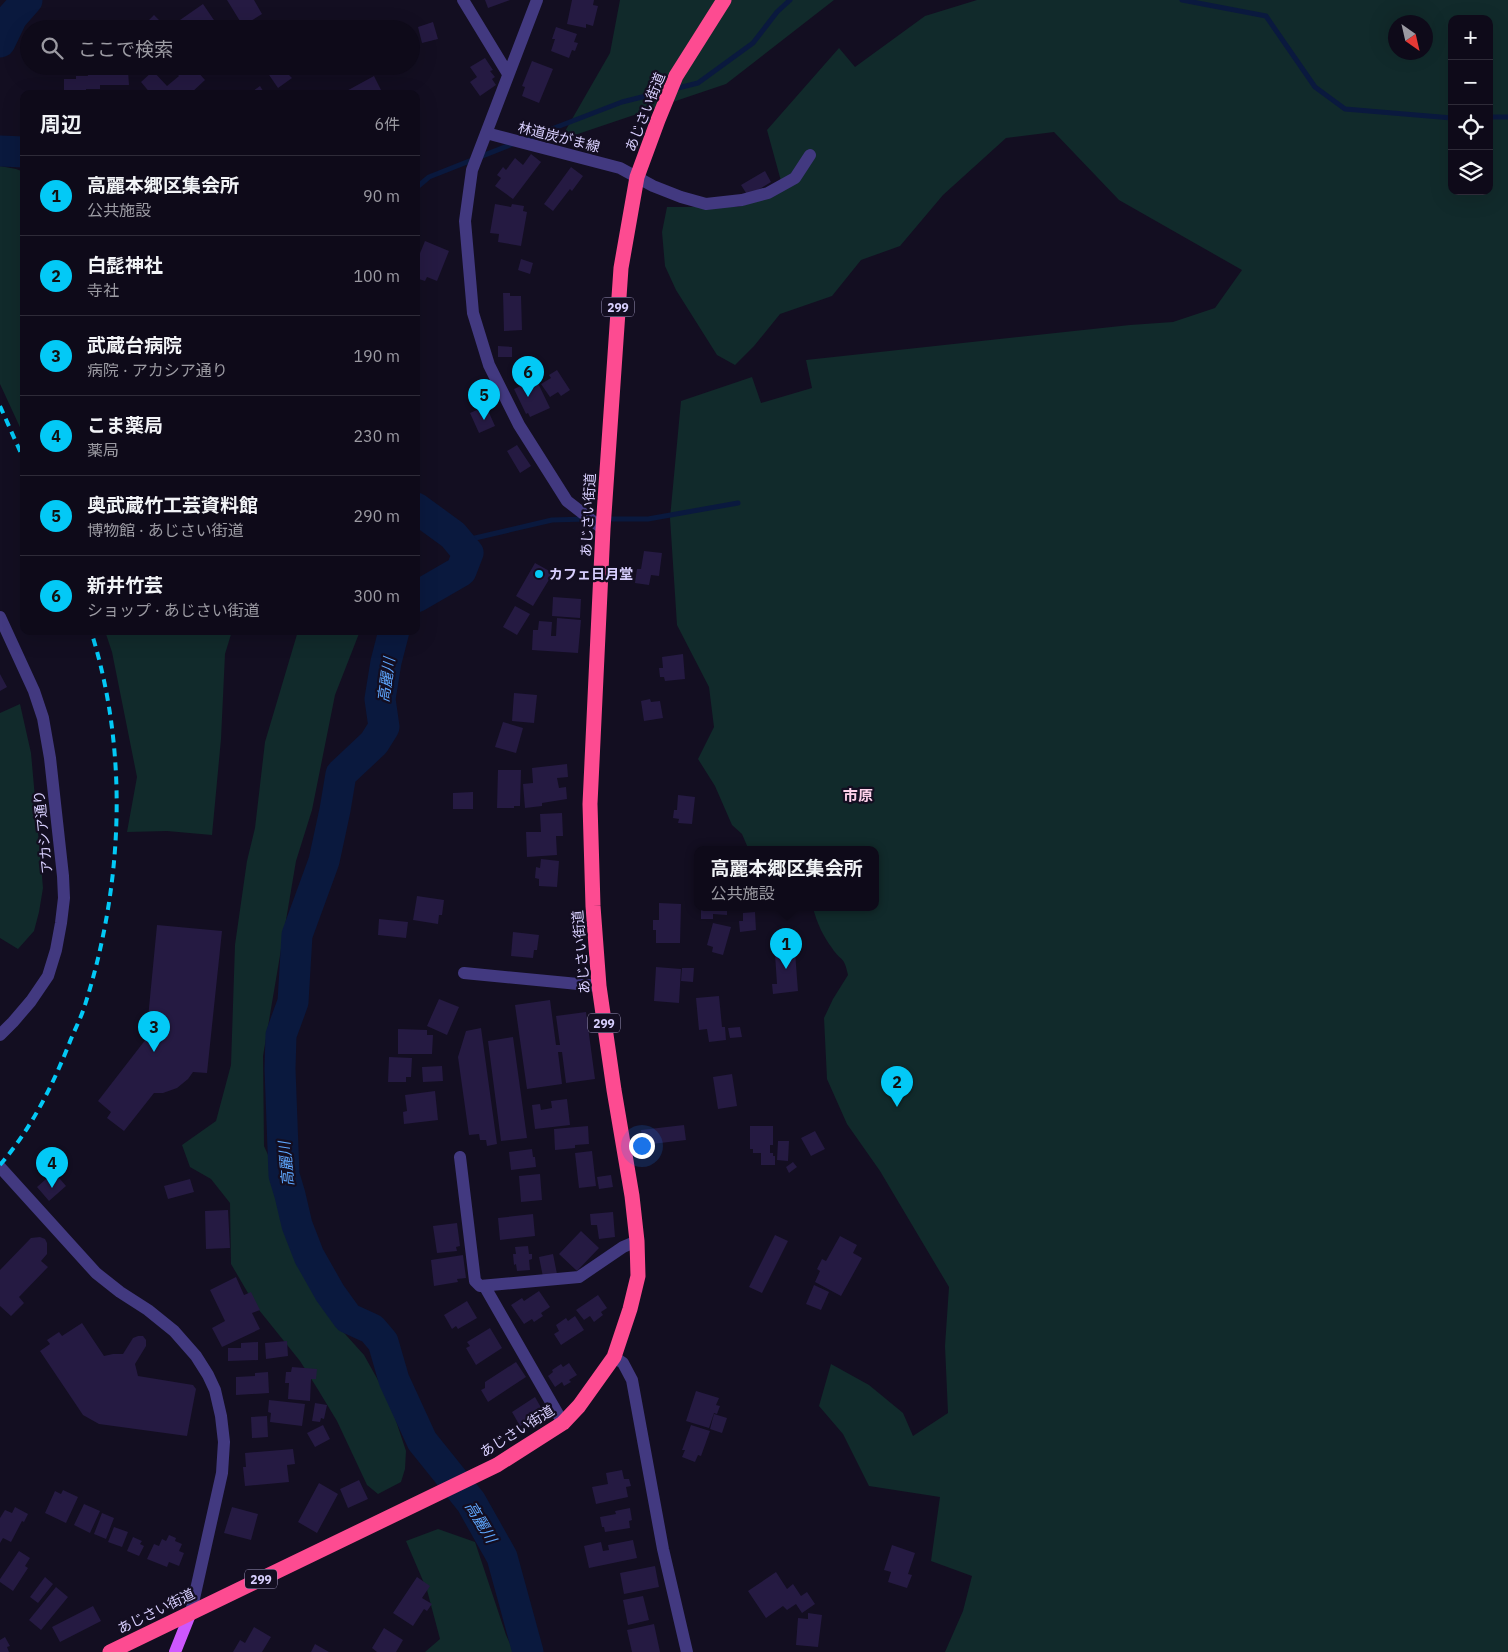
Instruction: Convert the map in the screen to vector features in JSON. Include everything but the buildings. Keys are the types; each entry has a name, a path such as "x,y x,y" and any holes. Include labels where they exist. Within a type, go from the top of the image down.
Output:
{"highway":[{"name":"あじさい街道","path":"110,1652 497,1465 563,1423 579,1406 614,1357 630,1309 638,1276 637,1241 632,1196 599,986 593,906 590,804 603,522 621,268 637,177 664,105 676,76 724,0"}],"main road":[{"path":"175,1652 191,1612"}],"street":[{"path":"463,0 508,74"},
{"path":"537,0 472,170 465,221 473,313 489,364 519,425 567,501 603,522"},
{"name":"林道炭がま線","path":"486,133 620,168 654,186 681,197 706,204 742,200 768,193 795,178 810,155"},
{"name":"アカシア通り","path":"0,617 34,691 43,718 50,758 64,876 61,923 56,950 48,976 14,1022 0,1035"},
{"path":"464,974 599,986"},
{"path":"460,1157 475,1281 480,1286 579,1277 623,1247 637,1241"},
{"path":"0,1166 96,1273 174,1331 196,1356 215,1390 224,1442 222,1473 191,1612"},
{"path":"485,1287 563,1423"},
{"path":"614,1357 623,1363 632,1380 663,1549 687,1652"}],"green space":[{"path":"620,0 834,0 726,84 560,140 610,53"},
{"path":"977,0 1508,0 1508,1652 945,1652 963,1611 972,1576 931,1561 940,1497 869,1486 843,1434 819,1406 831,1364 869,1385 903,1413 913,1436 948,1413 945,1346 949,1287 880,1171 847,1124 827,1079 824,1018 848,975 844,961 835,952 823,934 814,911 879,911 879,846 747,846 742,834 732,825 715,786 698,759 714,727 709,687 677,625 670,518 681,401 752,377 761,403 812,388 806,360 1173,322 1215,308 1242,270 1119,200 1054,132 1006,138 943,195 900,246 861,260 832,296 780,314 754,346 735,365 717,355 676,290 665,266 662,232 667,207 738,207 774,196 781,181 767,130 839,48 855,67 925,16"},
{"path":"0,166 20,170 20,427 0,384"},
{"path":"106,635 231,635 225,654 221,739 212,835 167,831 127,832 137,777 112,652"},
{"path":"297,635 358,635 335,695 312,810 296,861 263,1056 264,1146 282,1188 286,1219 293,1249 302,1271 327,1314 364,1355 389,1400 406,1451 405,1469 401,1482 378,1494 367,1485 337,1421 300,1361 255,1305 231,1264 230,1203 211,1179 190,1167 182,1145 216,1121 231,1065 235,945 247,861 255,828 265,742"},
{"path":"20,704 31,753 43,888 34,931 18,949 0,938 0,713"},
{"path":"438,1529 475,1542 506,1635 514,1652 425,1652 440,1639 427,1590 406,1541"}],"waterway":[{"name":"高麗川","path":"0,42 12,17 27,0"},
{"path":"523,140 622,102 698,83 753,43 777,12 790,0"},
{"path":"1182,0 1266,16 1315,87 1345,109 1448,118"},
{"path":"1493,117 1508,117"},
{"path":"420,185 429,177 515,143"},
{"name":"高麗川","path":"0,151 20,152"},
{"path":"605,519 648,519 738,503"},
{"name":"高麗川","path":"420,511 453,535 468,553 461,571 420,595"},
{"path":"458,542 552,520 586,519"},
{"name":"高麗川","path":"393,635 380,699 384,727 374,743 341,774 324,861 297,935 293,1002 281,1035 280,1069 284,1175 297,1225 309,1256 330,1293 348,1318 372,1329 383,1342 394,1380 422,1441 471,1502 502,1557 528,1652"}],"railway":[{"path":"0,406 20,451"},
{"path":"0,1165 31,1122 48,1092 82,1015 98,959 107,913 114,866 116,771 103,677 92,635"}],"place":[{"name":"新井竹芸","path":"528,397"},
{"name":"奥武蔵竹工芸資料館","path":"484,420"},
{"name":"カフェ日月堂","path":"539,574"},
{"name":"高麗本郷区集会所","path":"786,969"},
{"name":"武蔵台病院","path":"154,1052"},
{"name":"白髭神社","path":"897,1107"},
{"name":"こま薬局","path":"52,1188"}],"district":[{"name":"市原","path":"858,795"}]}
